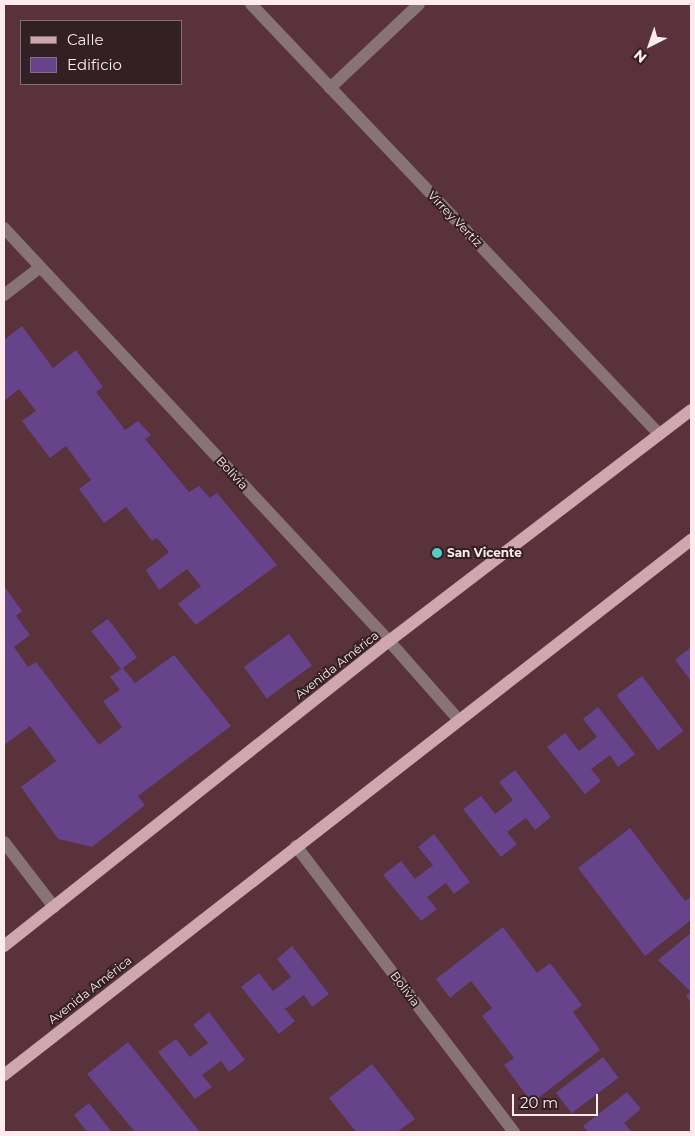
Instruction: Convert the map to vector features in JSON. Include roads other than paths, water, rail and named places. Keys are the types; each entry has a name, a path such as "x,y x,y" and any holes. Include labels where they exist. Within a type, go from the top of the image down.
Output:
{"main road":[{"name":"Avenida América","path":"4,946 390,640 691,410"},
{"name":"Avenida América","path":"4,1075 458,719 691,540"}],"street":[{"name":"Virrey Vertiz","path":"251,4 659,434"},
{"path":"330,88 419,4"},
{"name":"Bolivia","path":"4,228 39,268 390,640 458,719"},
{"path":"4,295 39,268"},
{"path":"4,842 54,907"},
{"name":"Bolivia","path":"296,846 514,1132"}],"place":[{"name":"San Vicente","path":"437,553"}]}
